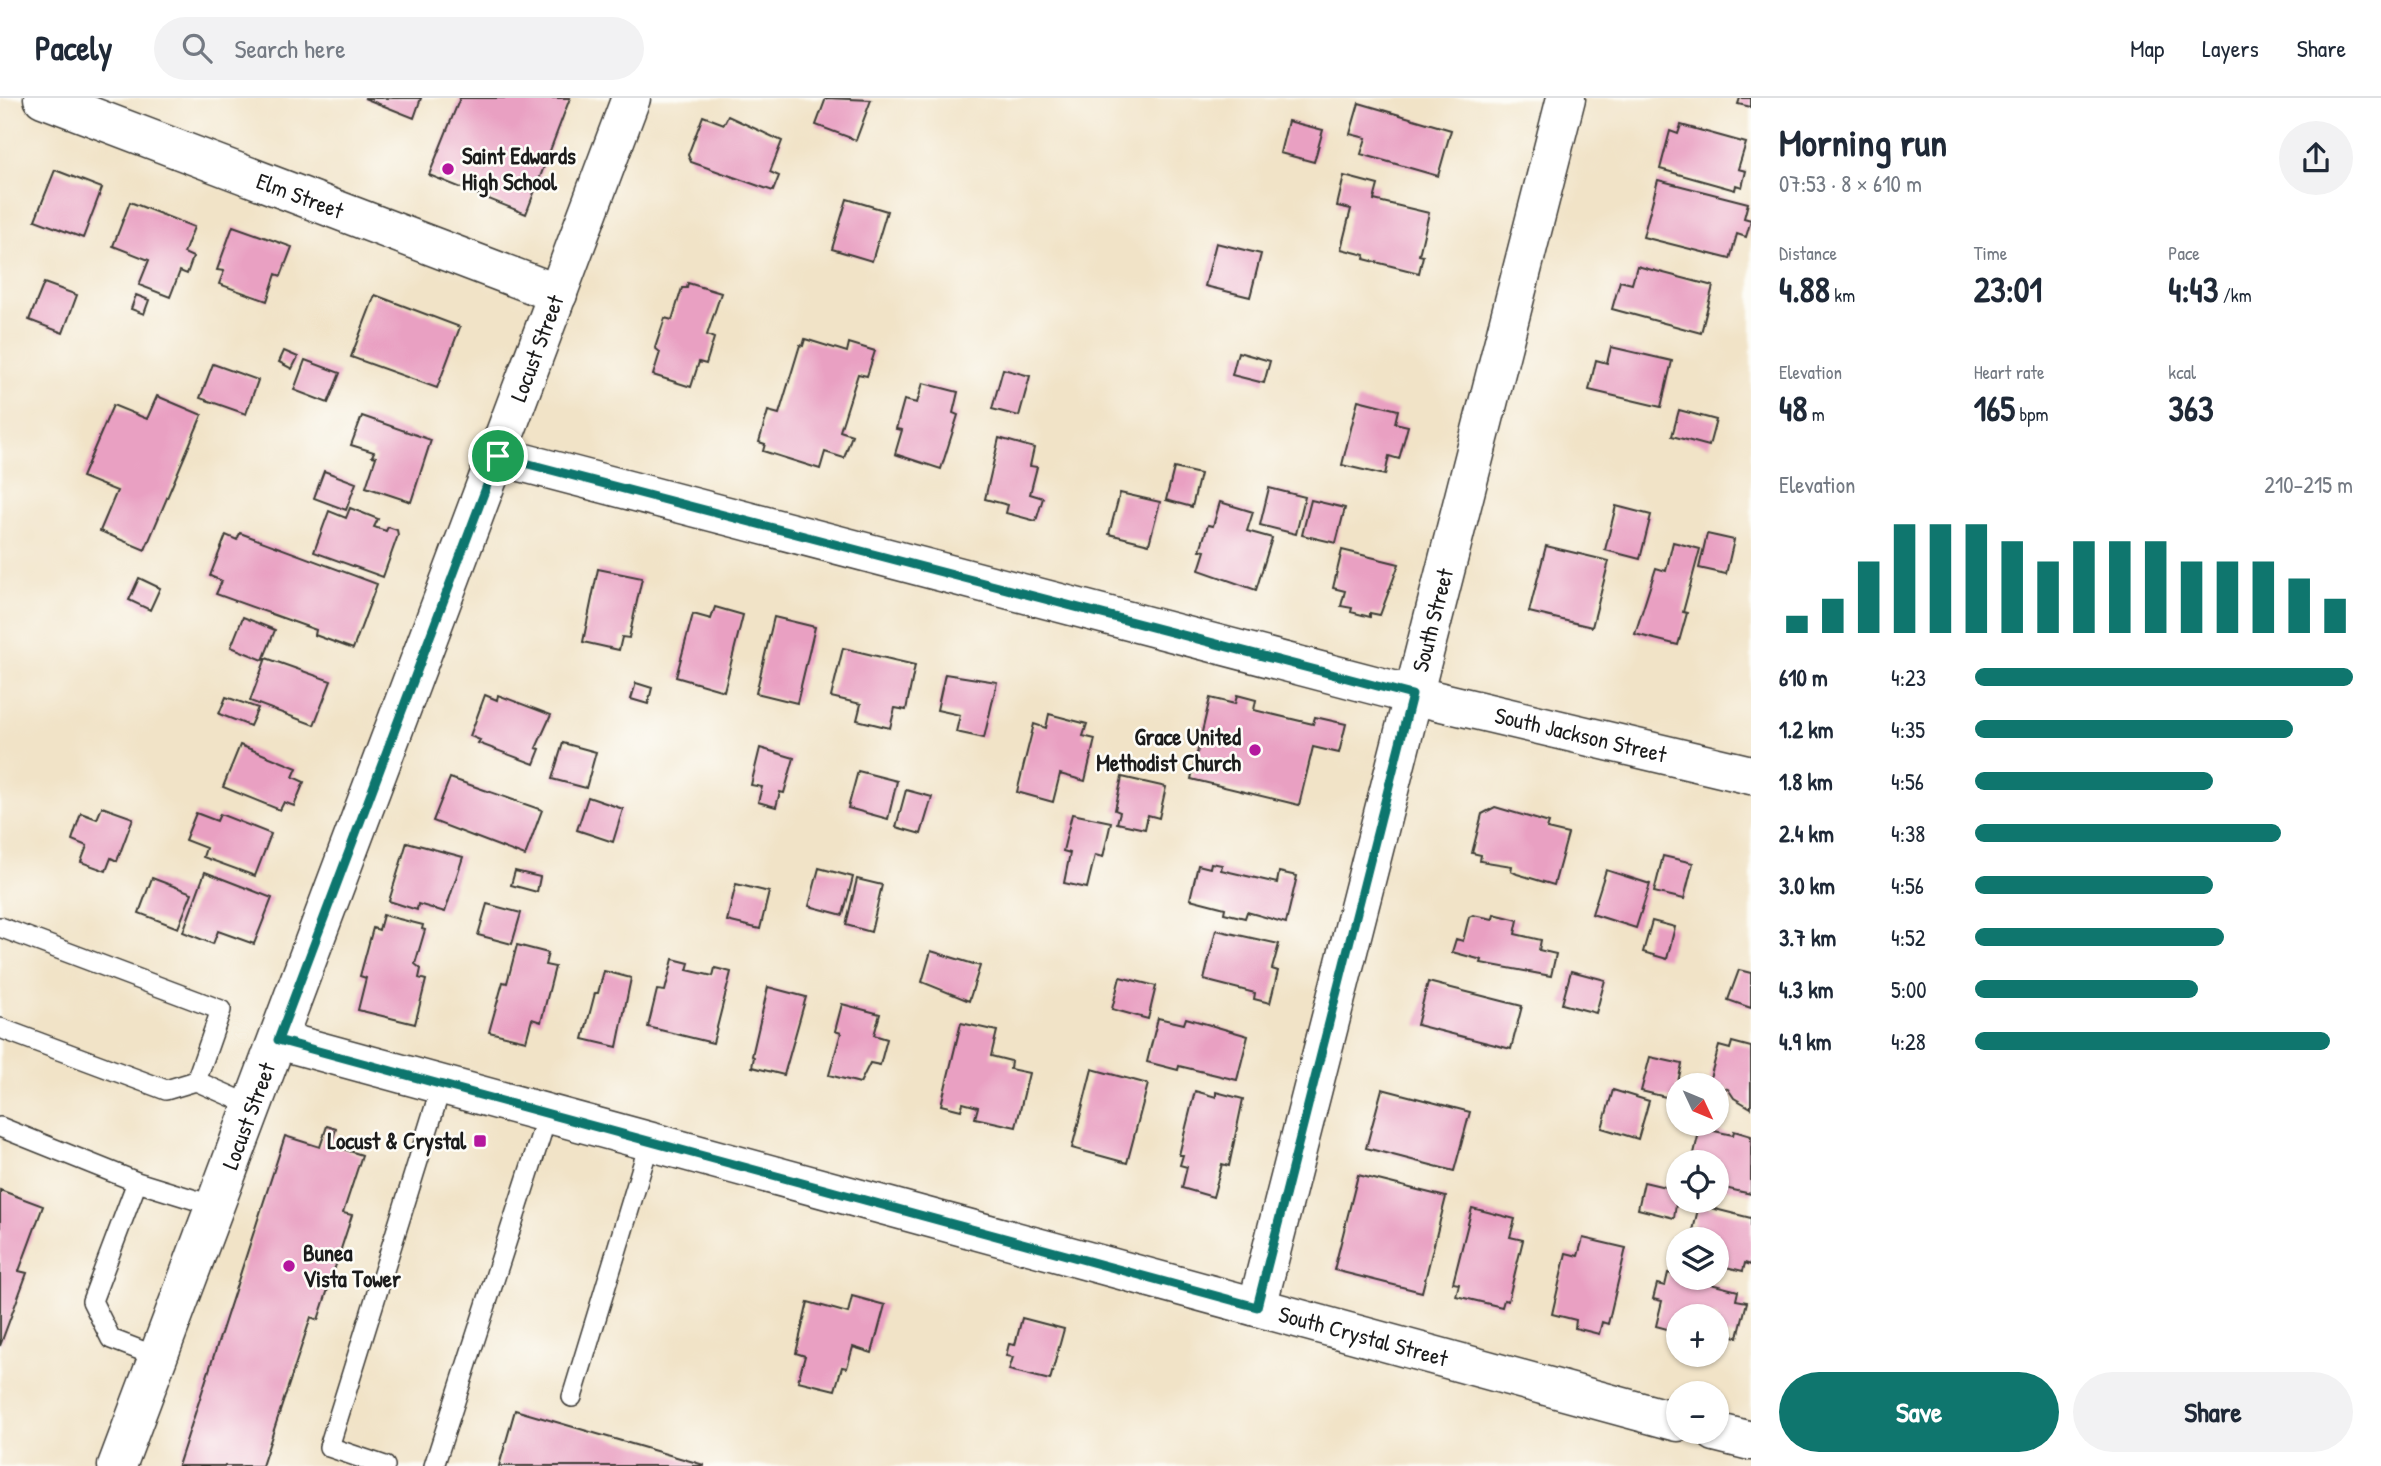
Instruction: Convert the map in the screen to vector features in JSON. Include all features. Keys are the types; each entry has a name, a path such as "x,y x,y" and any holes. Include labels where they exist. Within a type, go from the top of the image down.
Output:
{"street":[{"name":"Elm Street","path":"43,98 558,294"},
{"name":"Locust Street","path":"117,1466 631,98"},
{"name":"South Street","path":"1257,1307 1566,98"},
{"name":"South Jackson Street","path":"498,456 1412,695 1751,775"},
{"name":"South Crystal Street","path":"278,1040 1666,1419"},
{"path":"1729,1436 1751,1441"}],"lane":[{"path":"0,928 221,1010 196,1081"},
{"path":"0,1028 166,1090 196,1081 253,1106"},
{"path":"385,1466 329,1447 442,1084"},
{"path":"434,1466 548,1113"},
{"path":"0,1127 137,1182 215,1206"},
{"path":"572,1397 650,1141"},
{"path":"137,1182 92,1301 111,1339 158,1357"}],"building":[{"name":"Saint Edwards High School","path":"364,98 421,98 414,118"},
{"name":"Saint Edwards High School","path":"460,98 570,98 526,214 429,175"},
{"path":"826,98 871,100 856,140 816,125"},
{"path":"1740,98 1751,98 1751,107 1738,104"},
{"path":"1359,103 1451,130 1438,176 1361,154 1366,138 1350,134"},
{"path":"703,116 724,124 728,116 782,141 770,172 779,176 773,191 691,162 688,155"},
{"path":"1288,121 1323,130 1314,162 1280,153"},
{"path":"1681,125 1746,143 1738,169 1746,171 1742,187 1736,185 1735,190 1660,169 1670,131 1678,134"},
{"path":"55,170 102,188 83,238 35,220"},
{"path":"1344,176 1378,185 1374,200 1429,213 1419,255 1423,256 1419,273 1364,259 1365,255 1341,249 1351,209 1337,206"},
{"path":"1658,180 1748,203 1744,218 1751,220 1746,237 1737,234 1730,259 1643,237"},
{"path":"847,199 887,211 872,261 832,249"},
{"path":"130,202 194,227 184,253 193,257 187,274 180,271 170,297 139,285 149,260 113,246"},
{"path":"233,226 292,247 281,276 276,274 267,301 219,284 224,271 217,270"},
{"path":"1216,243 1261,254 1250,297 1205,286"},
{"path":"1637,266 1713,286 1701,333 1612,309 1620,281 1632,284"},
{"path":"44,283 77,295 63,333 29,320"},
{"path":"688,283 721,293 707,335 714,338 706,364 699,362 691,387 653,375 660,352 655,348 665,318 672,320 682,288 687,288"},
{"path":"136,295 149,300 144,314 131,309"},
{"path":"375,295 460,327 437,388 351,357"},
{"path":"805,339 847,352 849,343 875,351 867,376 858,374 840,431 852,435 844,458 825,452 820,469 763,451 765,444 759,442 768,411 779,414 800,345 803,346"},
{"path":"1611,347 1672,361 1661,407 1589,390 1596,360 1607,363"},
{"path":"284,351 298,357 292,369 279,362"},
{"path":"1238,352 1270,361 1264,383 1232,375"},
{"path":"305,360 340,373 328,403 294,390"},
{"path":"213,364 258,380 246,414 200,398"},
{"path":"1003,369 1030,376 1019,416 992,409"},
{"path":"923,383 958,392 953,413 958,415 941,469 895,454 902,430 896,429 904,400 917,403"},
{"path":"157,396 202,415 145,550 100,531 117,491 82,477 113,405 147,419"},
{"path":"1358,400 1398,410 1395,423 1408,426 1399,459 1389,456 1385,475 1342,465"},
{"path":"1679,410 1716,420 1709,446 1672,436"},
{"path":"362,416 431,440 411,502 366,487 376,457 372,456 374,452 351,445"},
{"path":"999,438 1034,448 1030,466 1037,467 1030,494 1043,498 1036,521 1006,513 1008,505 985,499"},
{"path":"1174,468 1200,474 1192,507 1166,500"},
{"path":"324,471 356,483 346,510 314,498"},
{"path":"1269,488 1305,497 1296,534 1260,525"},
{"path":"1120,493 1160,502 1149,544 1109,534"},
{"path":"1311,500 1345,508 1336,543 1302,535"},
{"path":"1220,502 1253,512 1247,531 1272,538 1256,590 1199,570 1205,551 1200,550 1208,525 1213,526"},
{"path":"1616,506 1651,515 1640,559 1605,550"},
{"path":"350,508 378,519 374,527 386,531 388,527 397,530 398,535 383,577 314,552 329,511 346,518"},
{"path":"240,533 377,584 353,649 315,635 316,630 216,594 222,581 210,576 226,535 237,540"},
{"path":"1707,534 1734,540 1726,574 1699,568"},
{"path":"1673,542 1700,549 1683,612 1687,613 1678,645 1635,634 1656,568 1666,571"},
{"path":"1546,546 1609,561 1592,627 1529,612"},
{"path":"1342,550 1399,564 1380,615 1370,613 1370,617 1341,606 1345,591 1333,588"},
{"path":"598,569 642,578 629,638 622,637 619,650 583,642"},
{"path":"139,578 160,588 150,610 129,600"},
{"path":"715,607 743,615 724,691 676,677 693,614 711,619"},
{"path":"243,617 275,630 263,660 231,647"},
{"path":"774,617 815,627 797,703 756,693"},
{"path":"843,648 915,665 906,710 895,708 890,728 857,720 861,704 831,697"},
{"path":"266,658 331,681 314,725 250,701"},
{"path":"945,674 997,682 984,738 956,732 960,715 937,710"},
{"path":"636,683 652,688 648,704 631,699"},
{"path":"485,695 497,700 498,695 551,715 536,748 540,749 534,764 478,743 480,740 470,736"},
{"name":"Grace United Methodist Church","path":"1237,695 1256,700 1254,710 1313,724 1315,717 1346,724 1339,753 1313,747 1299,805 1191,779 1210,698 1235,704"},
{"path":"226,697 258,708 250,726 219,714"},
{"path":"1049,714 1087,724 1083,736 1095,739 1085,781 1060,774 1053,802 1017,792 1034,724 1046,728"},
{"path":"563,743 596,752 586,788 552,779"},
{"path":"240,745 297,768 293,777 304,782 294,806 284,802 280,810 223,787"},
{"path":"760,748 794,758 784,793 780,792 776,807 758,802 762,787 751,785"},
{"path":"858,771 897,781 888,819 848,808"},
{"path":"1122,777 1166,787 1159,818 1148,815 1145,829 1117,823 1120,812 1115,810"},
{"path":"450,778 542,810 525,856 433,821"},
{"path":"906,790 932,797 921,834 896,827"},
{"path":"588,797 623,809 613,842 577,830"},
{"path":"102,807 133,818 117,861 111,858 106,871 81,862 87,846 72,840 81,813 97,819"},
{"path":"1495,807 1549,823 1547,829 1568,834 1554,885 1517,874 1511,871 1512,866 1480,861 1481,855 1472,853 1482,814"},
{"path":"196,813 217,821 220,814 271,834 255,876 203,857 206,848 185,840"},
{"path":"1072,814 1111,822 1103,857 1095,855 1087,888 1064,883 1070,853 1063,851"},
{"path":"407,842 463,857 445,912 418,904 417,910 389,901"},
{"path":"1663,856 1693,863 1684,899 1654,892"},
{"path":"1211,863 1222,865 1221,870 1277,883 1279,872 1297,876 1286,923 1247,912 1245,918 1224,913 1225,908 1190,899 1198,865 1210,868"},
{"path":"819,868 853,877 843,915 809,906"},
{"path":"1606,870 1650,884 1636,928 1592,914"},
{"path":"515,871 540,877 537,892 511,885"},
{"path":"205,872 272,898 254,944 218,931 213,944 183,932"},
{"path":"152,878 192,893 178,928 139,913"},
{"path":"857,879 882,885 871,932 846,925"},
{"path":"736,884 769,892 760,929 727,921"},
{"path":"487,904 521,913 512,944 478,935"},
{"path":"1494,914 1518,920 1515,934 1541,940 1539,950 1556,954 1551,976 1481,963 1482,960 1452,952 1456,939 1463,941 1469,917 1473,915 1493,919"},
{"path":"383,915 423,925 422,929 425,930 415,964 421,969 419,978 426,980 415,1024 358,1010 366,978 360,976 373,928 379,930"},
{"path":"1652,921 1675,927 1667,959 1643,952"},
{"path":"1216,930 1279,944 1272,969 1278,971 1270,1003 1254,999 1255,993 1204,980"},
{"path":"517,945 548,953 545,965 555,967 541,1022 532,1019 526,1041 489,1032 503,982 507,983"},
{"path":"931,951 980,966 969,1001 922,982"},
{"path":"673,959 689,963 687,970 713,976 715,968 731,972 713,1043 648,1027 657,990 665,991"},
{"path":"1739,970 1751,973 1751,1008 1728,1000"},
{"path":"604,971 631,978 617,1047 583,1039 595,993 598,993"},
{"path":"1571,971 1605,980 1596,1013 1562,1004"},
{"path":"1120,977 1156,986 1148,1019 1112,1009"},
{"path":"1428,982 1522,1006 1511,1049 1417,1025"},
{"path":"768,987 806,997 784,1075 752,1067 752,1056"},
{"path":"842,1004 880,1014 874,1035 887,1039 880,1065 870,1063 860,1083 829,1075 841,1033 835,1031"},
{"path":"1158,1018 1184,1024 1186,1018 1248,1036 1237,1080 1179,1066 1178,1070 1147,1062"},
{"path":"961,1023 997,1031 991,1056 1011,1061 1010,1069 1029,1073 1016,1127 975,1118 978,1107 963,1103 961,1110 941,1105"},
{"path":"1732,1042 1751,1047 1751,1108 1734,1098 1729,1090 1729,1073 1711,1073 1719,1046 1730,1049"},
{"path":"1650,1057 1682,1064 1680,1073 1666,1073 1666,1097 1641,1091"},
{"path":"1092,1069 1148,1084 1127,1163 1072,1148"},
{"path":"1382,1089 1470,1112 1454,1171 1366,1148"},
{"path":"1613,1090 1649,1101 1638,1139 1602,1128"},
{"path":"1195,1091 1216,1097 1216,1092 1243,1099 1229,1166 1222,1164 1213,1197 1182,1188 1187,1167 1180,1165 1183,1155 1179,1155"},
{"name":"Bunea Vista Tower","path":"327,1126 336,1129 331,1145 362,1155 343,1213 352,1215 318,1320 311,1317 262,1466 178,1466 285,1136 320,1147"},
{"path":"1734,1131 1751,1136 1751,1194 1729,1189 1729,1150 1695,1150 1698,1136 1729,1136 1733,1135"},
{"path":"1358,1175 1446,1197 1422,1292 1334,1270"},
{"path":"1644,1182 1666,1187 1666,1213 1675,1213 1674,1218 1638,1209"},
{"path":"0,1190 43,1206 19,1271 27,1273 0,1346"},
{"path":"1472,1208 1515,1219 1510,1237 1523,1240 1508,1301 1504,1300 1502,1307 1456,1296 1459,1284 1453,1283"},
{"path":"1729,1212 1751,1218 1751,1265 1745,1263 1743,1271 1729,1268 1729,1227 1694,1227 1697,1213"},
{"path":"1583,1238 1626,1248 1608,1324 1602,1322 1599,1334 1575,1328 1576,1320 1552,1314 1566,1253 1578,1256"},
{"path":"1666,1282 1666,1290 1729,1289 1738,1291 1736,1300 1747,1302 1738,1337 1729,1336 1729,1304 1666,1304 1666,1329 1656,1326 1662,1301 1653,1299 1657,1284 1665,1286"},
{"path":"852,1296 885,1305 872,1353 853,1347 847,1368 842,1367 835,1390 798,1381 805,1356 796,1353 808,1302 848,1313"},
{"path":"1022,1318 1064,1329 1050,1380 1009,1370 1013,1357 1006,1356 1009,1344 1015,1345"},
{"path":"515,1410 704,1465 704,1466 499,1466"}],"place":[{"name":"Saint Edwards High School","path":"448,169"},
{"name":"Grace United Methodist Church","path":"1255,750"},
{"name":"Locust & Crystal","path":"480,1141"},
{"name":"Bunea Vista Tower","path":"289,1266"}],"route":[{"path":"498,456 1412,695 1257,1307 278,1040 498,456"}]}
